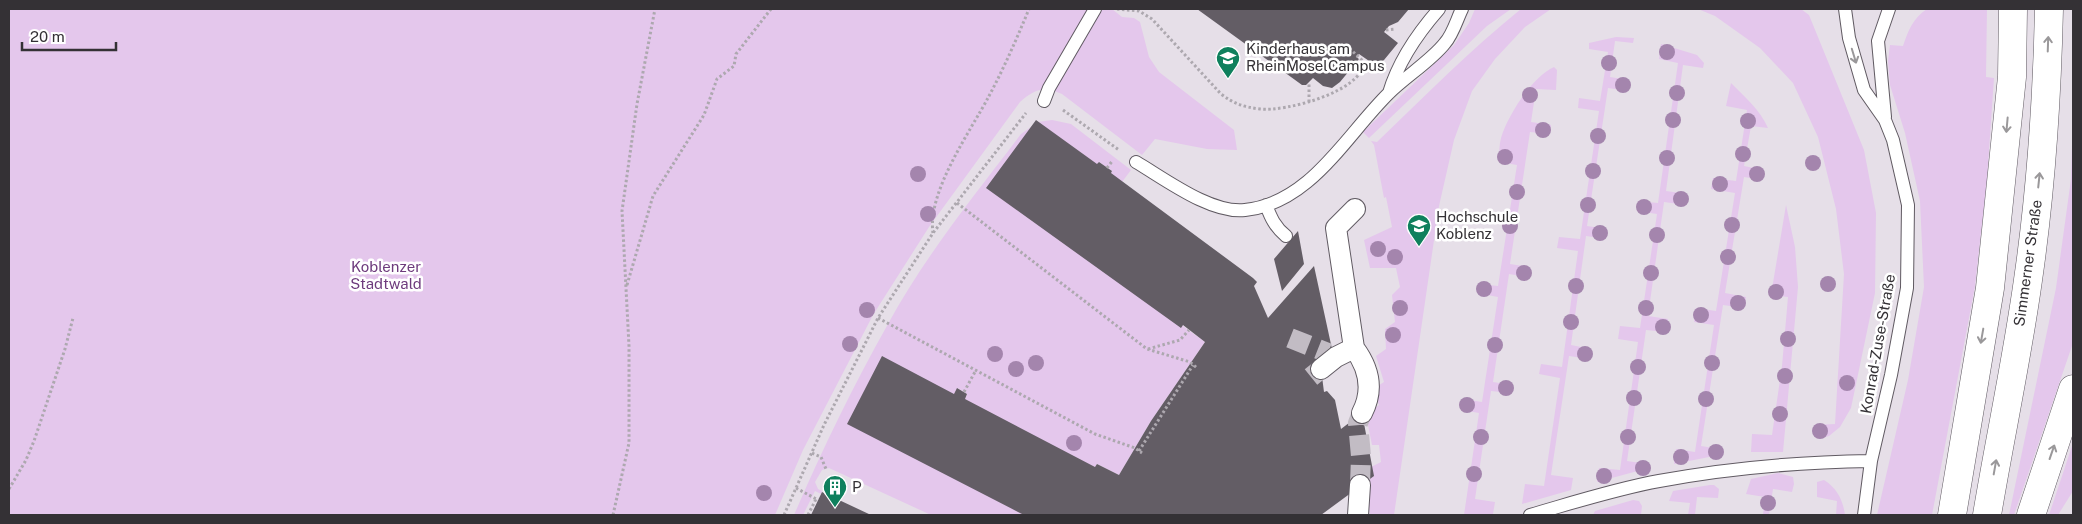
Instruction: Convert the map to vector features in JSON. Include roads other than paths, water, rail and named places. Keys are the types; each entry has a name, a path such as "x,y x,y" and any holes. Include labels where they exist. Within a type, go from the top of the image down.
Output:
{"street":[{"path":"1952,515 1990,288 2012,77 2013,9"},
{"name":"Simmerner Straße","path":"1987,515 2028,281 2048,79 2049,9"},
{"path":"1355,208 1336,228 1333,357 1363,360 1370,380 1368,402 1362,413"},
{"path":"2031,515 2073,389"},
{"path":"1358,515 1360,485"}],"lane":[{"path":"1044,101 1049,88 1095,9"},
{"path":"1389,93 1395,72 1423,27 1439,9"},
{"path":"1136,162 1222,209 1244,210 1266,205 1290,194 1314,177 1389,93 1446,42 1462,9"},
{"name":"Konrad-Zuse-Straße","path":"1845,9 1849,38 1864,90 1885,120 1893,140 1908,205 1907,288 1892,376 1871,461 1864,515"},
{"name":"Konrad-Zuse-Straße","path":"1885,120 1878,41 1889,9"},
{"path":"1266,205 1274,224 1286,236"},
{"path":"1530,515 1657,481 1796,463 1871,461"}],"tunnel":[{"path":"1290,338 1328,353"},
{"path":"1311,377 1321,369"},
{"path":"1360,485 1361,456 1358,423 1362,413"}],"place":[{"name":"Kinderhaus am RheinMoselCampus","path":"1228,79"},
{"name":"Hochschule Koblenz","path":"1419,247"},
{"name":"P","path":"835,508"}],"park label":[{"name":"Koblenzer Stadtwald","path":"386,276"}]}
